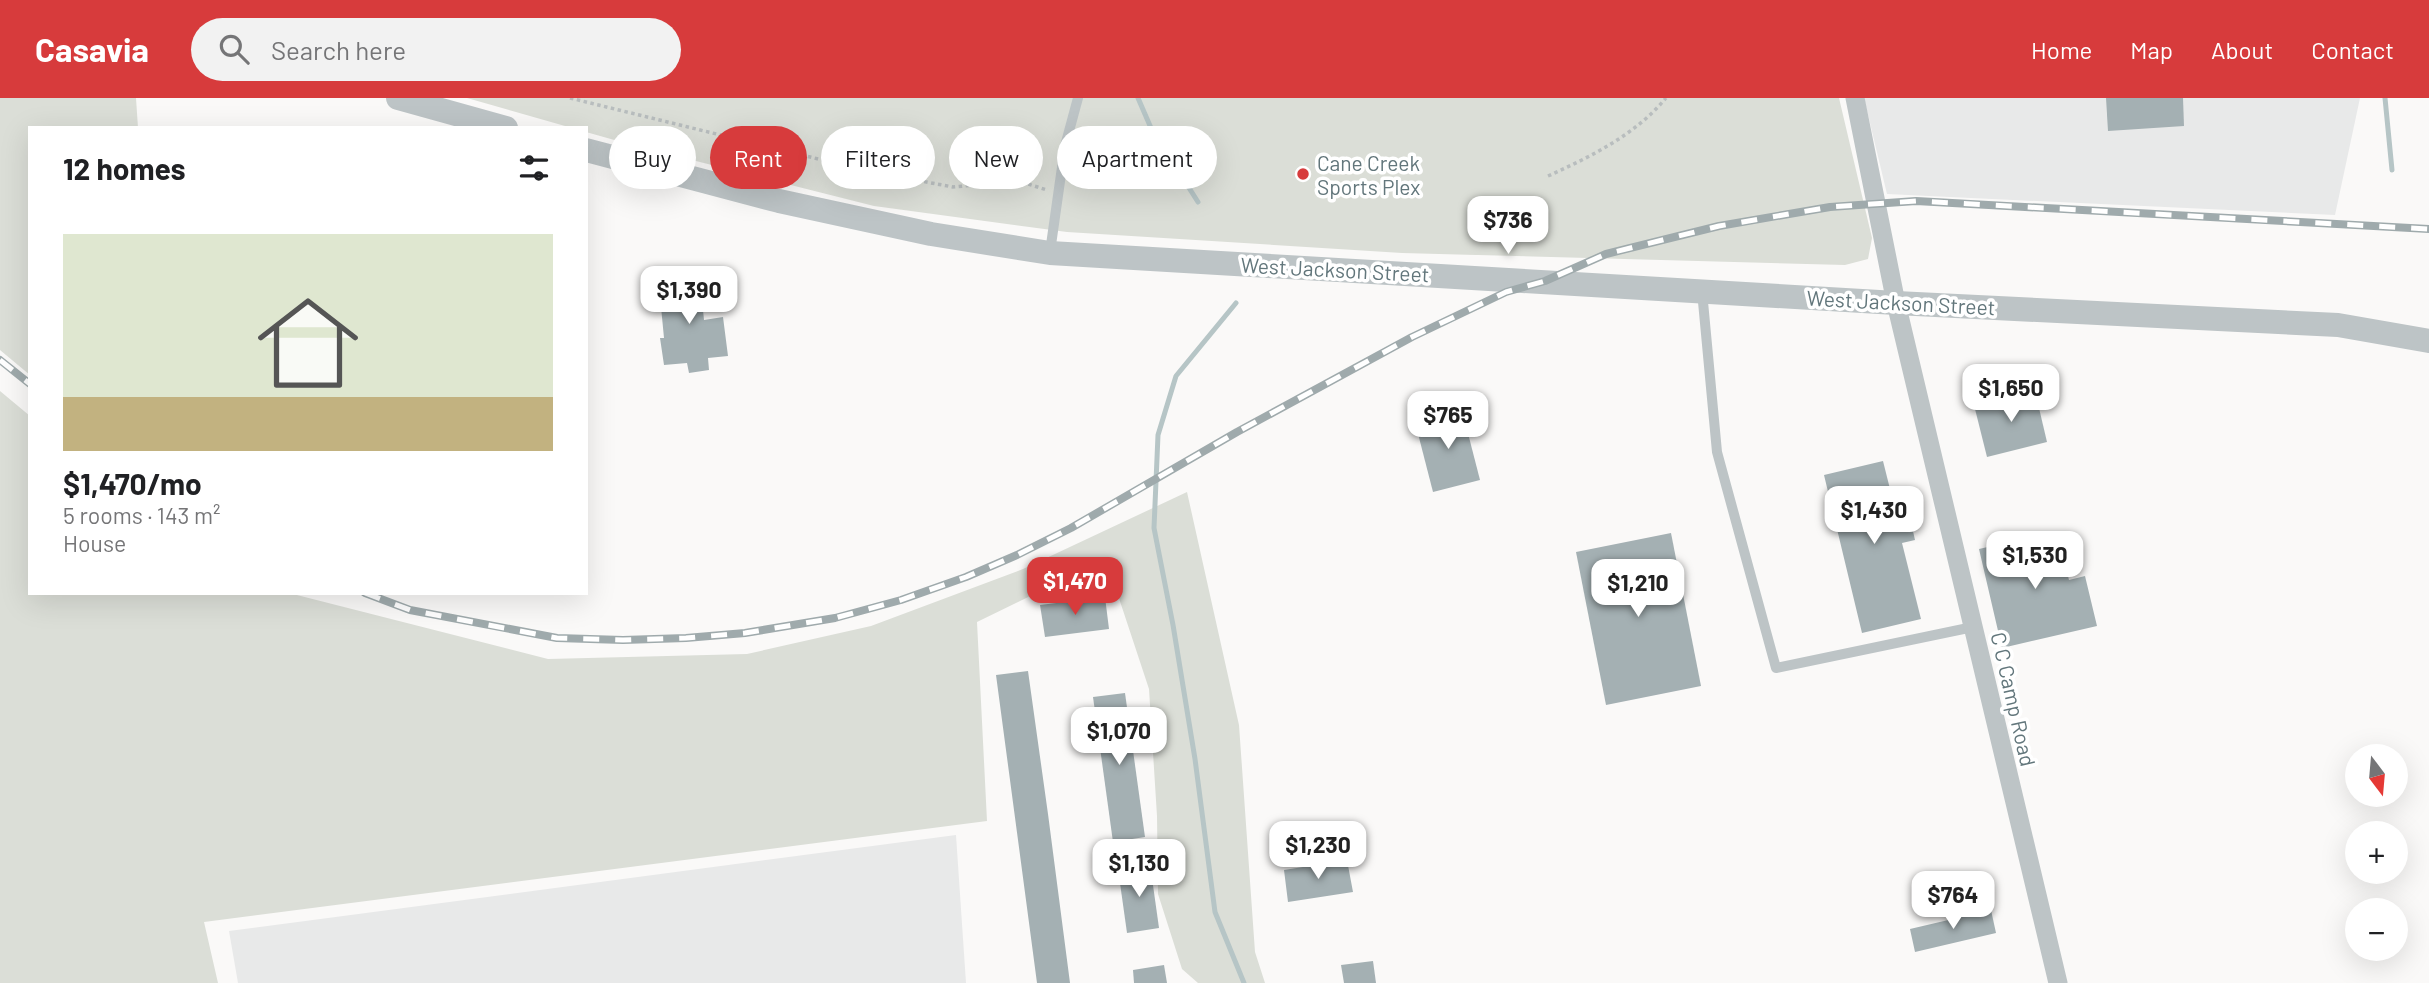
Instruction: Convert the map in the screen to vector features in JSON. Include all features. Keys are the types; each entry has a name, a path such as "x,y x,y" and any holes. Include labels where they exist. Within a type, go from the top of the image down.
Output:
{"street":[{"path":"398,98 499,126"},
{"name":"C C Camp Road","path":"1855,98 1896,303 2058,983"},
{"name":"West Jackson Street","path":"588,151 804,207 930,234 1050,253 1896,303 2338,325 2429,341"}],"lane":[{"path":"1050,253 1065,146 1078,98"},
{"path":"1702,291 1717,452 1776,668 1973,627"}],"path":[{"path":"570,98 867,171 953,187 1006,182 1028,184 1049,191"},
{"path":"1548,176 1608,146 1655,112 1667,98"}],"shaded area":[{"path":"0,98 136,98 138,126 28,126 28,373 0,350"},
{"name":"Cane Creek Sports Plex","path":"467,98 1839,98 1872,238 1868,259 1845,265 1402,253 1067,232 874,206 807,189 807,126 710,126 710,165 696,161 696,126 609,126 609,138 588,133 588,126 565,126"},
{"path":"1864,98 2360,98 2335,215 1887,194"},
{"path":"0,391 28,414 28,595 297,595 548,659 747,654 871,626 1023,569 1187,492 1239,725 1255,952 1265,983 1198,983 1182,969 1158,894 1157,816 1149,689 1106,559 977,622 987,821 204,922 218,983 0,983"},
{"path":"956,835 966,983 238,983 229,931"}],"building":[{"path":"2106,98 2183,98 2184,126 2108,131"},
{"path":"699,271 704,320 723,317 728,356 708,358 709,370 689,373 687,363 664,365 660,338 664,338 659,286 678,284 677,274"},
{"path":"2035,391 2047,442 1987,457 1974,405"},
{"path":"1462,410 1480,480 1433,492 1415,422"},
{"path":"1883,461 1896,513 1908,509 1915,540 1902,543 1921,619 1862,633 1824,475"},
{"path":"2057,531 2069,580 2085,576 2097,626 2002,648 1979,549"},
{"path":"1671,533 1701,686 1606,705 1576,552"},
{"path":"1105,597 1109,629 1045,637 1040,605"},
{"path":"1028,671 1070,983 1037,983 996,675"},
{"path":"1125,693 1145,837 1113,842 1093,697"},
{"path":"1347,860 1353,892 1288,902 1284,870"},
{"path":"1150,864 1159,928 1127,933 1118,869"},
{"path":"1991,910 1996,933 1915,952 1910,929"},
{"path":"1373,961 1376,983 1344,983 1341,965"},
{"path":"1164,965 1167,983 1134,983 1133,970"}],"waterway":[{"path":"1138,98 1151,128 1198,202"},
{"path":"2385,98 2392,170"},
{"path":"1236,303 1176,376 1158,435 1154,528 1195,759 1215,912 1244,983"}],"railway":[{"path":"370,595 410,610 557,638 623,640 745,633 835,618 901,600 966,577 1071,528 1237,432 1412,337 1506,292 1545,281 1606,254 1719,226 1830,207 1916,201 2429,229"},
{"path":"0,360 28,382"}],"place":[{"name":"Cane Creek Sports Plex","path":"1303,174"}]}
